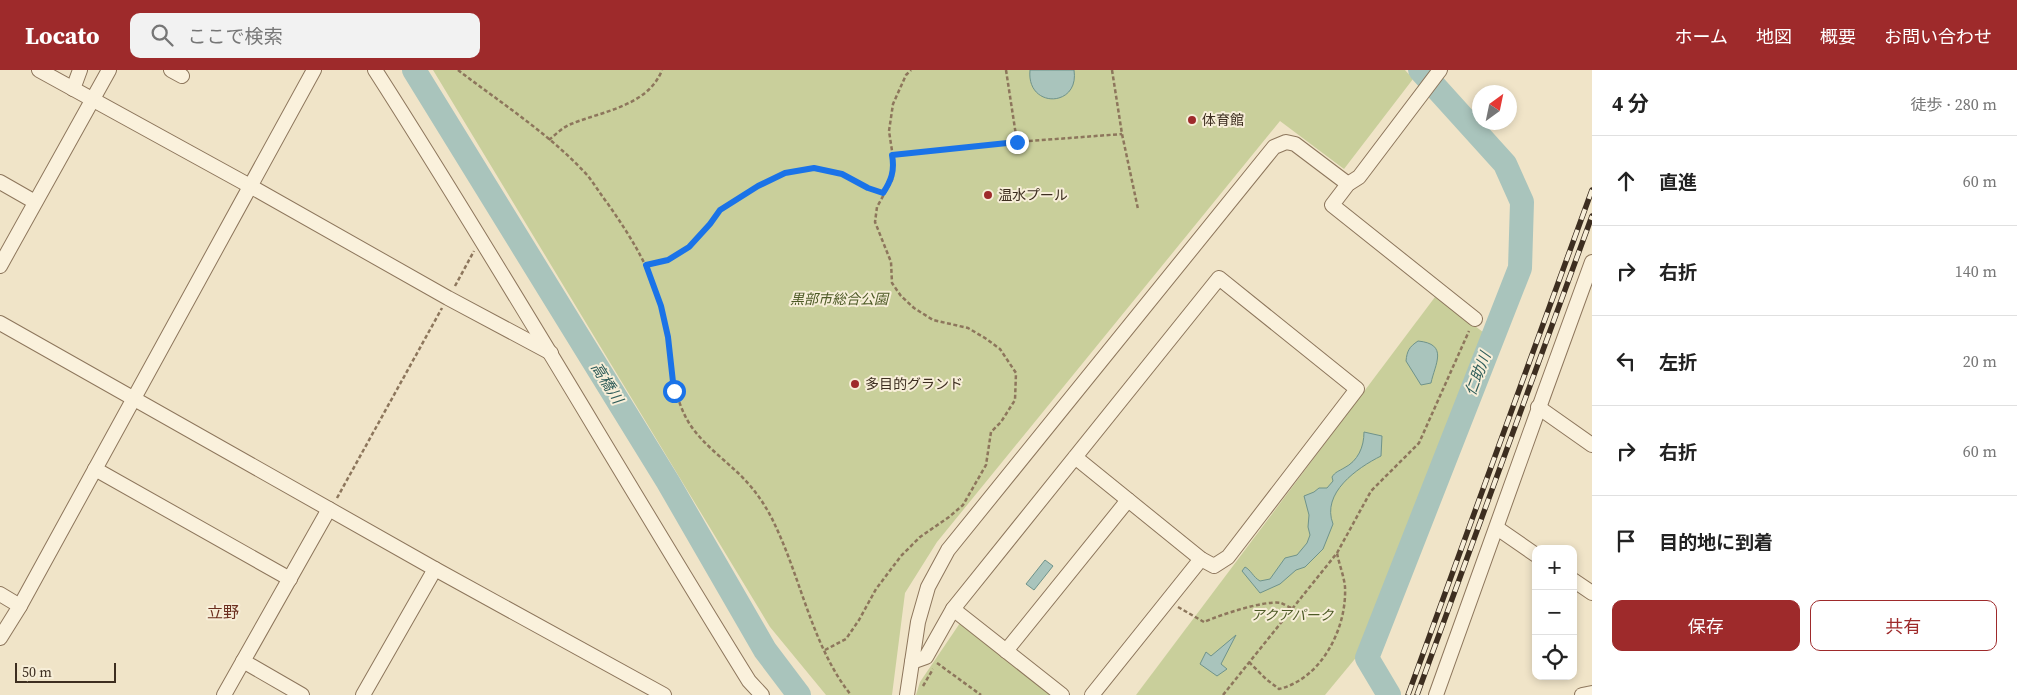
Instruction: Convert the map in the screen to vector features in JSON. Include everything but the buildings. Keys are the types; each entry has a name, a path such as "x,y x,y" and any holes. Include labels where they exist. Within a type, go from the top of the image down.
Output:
{"street":[{"path":"39,70 448,298 552,353"},
{"path":"73,89 80,70"},
{"path":"0,266 109,70"},
{"path":"0,638 20,606 314,70"},
{"path":"375,70 552,353 668,551 749,681 762,695"},
{"path":"1440,70 1359,177 1348,184 1332,205 1475,319"},
{"path":"907,695 918,622 928,587 948,550 1274,147 1286,142 1295,144 1348,184"},
{"path":"0,182 35,202"},
{"path":"1436,695 1497,528 1538,407 1592,262"},
{"path":"912,662 926,657 953,609 1218,278 1357,389 1228,557 1214,566 1201,559 1075,457"},
{"path":"0,323 664,695"},
{"path":"1538,407 1592,445"},
{"path":"95,469 290,579"},
{"path":"1006,651 1128,500"},
{"path":"224,695 329,509"},
{"path":"1497,528 1532,551"},
{"path":"1092,695 1201,559"},
{"path":"363,695 435,568"},
{"path":"1577,583 1592,592"},
{"path":"0,594 20,606"},
{"path":"953,609 1062,695"},
{"path":"243,661 302,695"},
{"path":"1582,695 1592,693"}],"path":[{"path":"458,70 549,140 588,176 630,236 646,265 661,306 668,337 674,391 689,423 708,445 755,490 775,524 838,679 851,695"},
{"path":"549,140 569,125 640,98 659,78 662,70"},
{"path":"825,650 846,639 876,589 901,556 920,537 949,517 963,504 986,465 991,432 1001,422 1016,400 1016,373 1000,349 968,328 933,320 914,308 901,296 892,283 890,262 876,222 877,207 883,193 892,180 894,164 889,131 892,104 910,70"},
{"path":"1006,70 1017,142"},
{"path":"1112,70 1122,134 1138,209"},
{"path":"892,155 1017,142 1122,134"},
{"path":"646,265 668,260 689,247 720,210 758,186 785,173 814,168 842,174 868,188 883,193"},
{"path":"329,509 480,239"},
{"path":"1223,695 1337,553 1371,491 1419,443 1475,319"},
{"path":"1249,662 1266,680 1278,689 1291,686 1314,670 1330,648 1342,617 1344,586 1337,553"},
{"path":"1168,601 1204,622 1242,609 1259,606 1280,603 1292,608"},
{"path":"937,663 981,695"}],"green space":[{"name":"黒部市総合公園","path":"433,70 1405,70 1413,79 1344,169 1280,121 937,542 905,593 892,695 826,695 770,627"},
{"name":"アクアパーク","path":"1435,297 1483,332 1359,654 1325,695 1136,695"},
{"path":"960,623 1052,695 916,695 920,682"}],"water":[{"path":"1030,70 1074,70 1074,83 1069,92 1062,97 1053,99 1044,97 1036,92 1031,83"},
{"path":"1418,341 1434,346 1438,356 1431,383 1421,385 1406,361 1407,354 1412,345"},
{"path":"1364,432 1382,436 1381,456 1352,475 1337,492 1332,502 1333,524 1323,549 1305,567 1296,570 1280,584 1260,593 1242,571 1245,567 1260,581 1270,579 1285,558 1297,555 1307,543 1310,535 1308,527 1309,515 1304,496 1319,488 1327,488 1333,481 1332,477 1334,474 1353,462 1363,443"},
{"path":"1045,560 1053,566 1034,590 1026,584"},
{"path":"1236,635 1221,664 1227,669 1217,676 1200,664 1206,652 1211,656"}],"waterway":[{"name":"高橋川","path":"414,70 668,482 765,650 799,695"},
{"name":"仁助川","path":"1389,695 1367,658 1520,268 1522,202 1505,164 1420,70"}],"railway":[{"path":"1408,695 1592,190"},
{"path":"1417,695 1592,216"}],"place":[{"name":"体育館","path":"1192,120"},
{"name":"温水プール","path":"988,195"},
{"name":"多目的グランド","path":"855,384"}],"district":[{"name":"立野","path":"223,612"}],"route":[{"path":"674,391 668,337 661,306 646,265 668,260 689,247 720,210 758,186 785,173 814,168 842,174 868,188 883,193 892,180 894,164 892,155 1017,142"}]}
